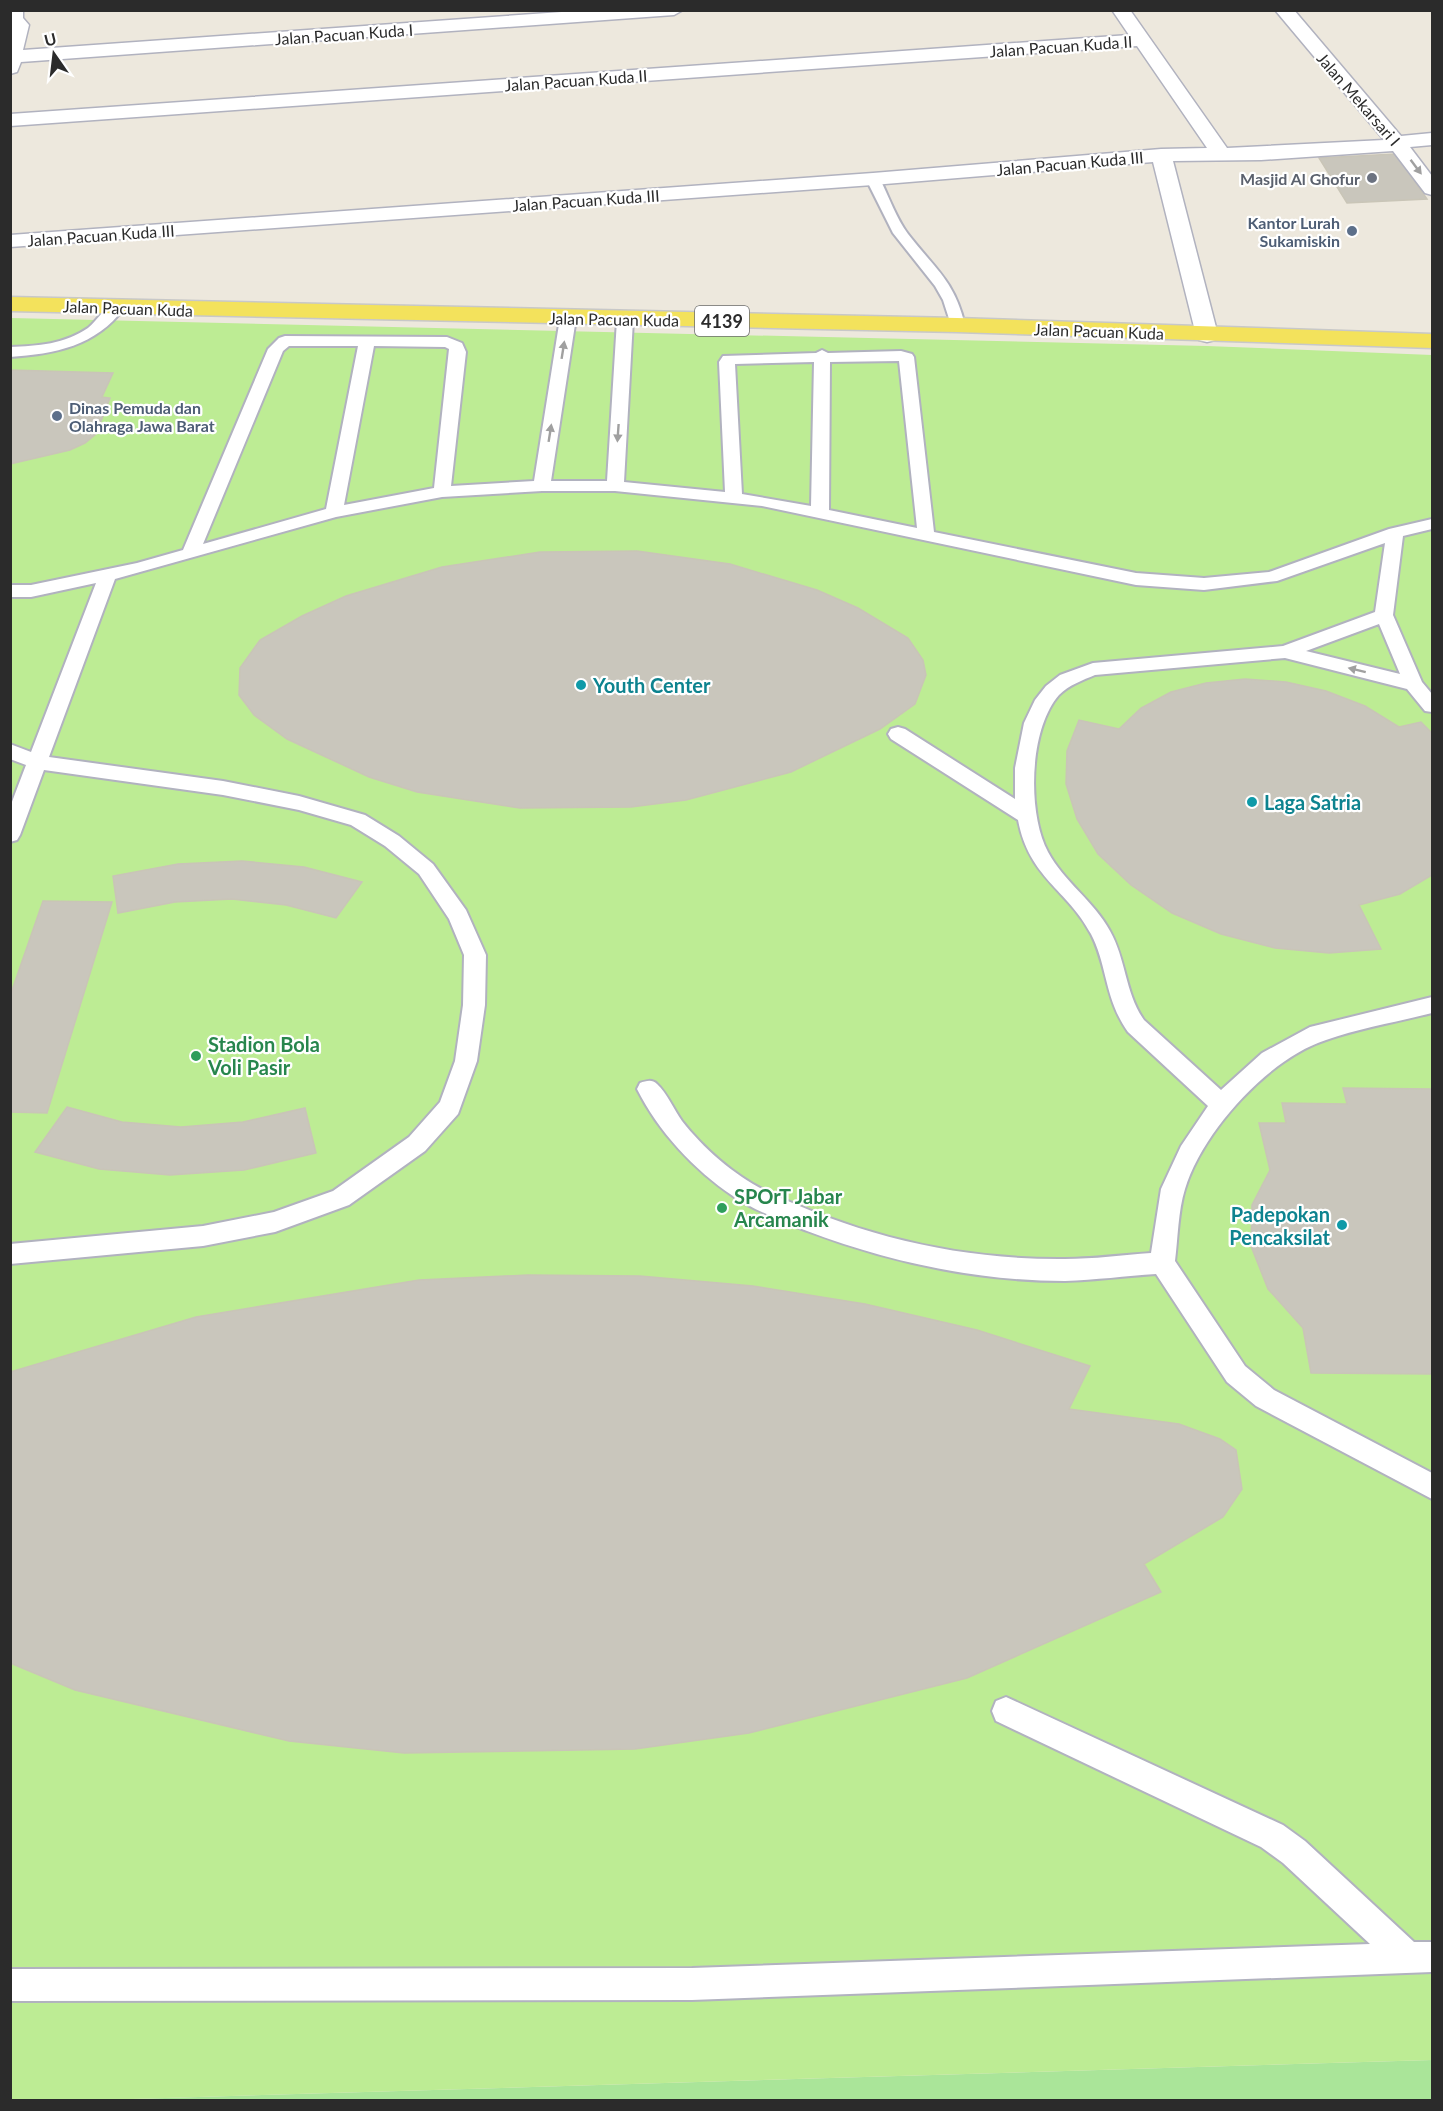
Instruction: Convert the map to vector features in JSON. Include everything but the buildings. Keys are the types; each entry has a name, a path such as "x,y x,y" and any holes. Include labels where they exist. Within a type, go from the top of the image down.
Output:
{"main road":[{"name":"Jalan Pacuan Kuda","path":"10,304 625,320 957,325 1432,341"}],"street":[{"name":"Jalan Pacuan Kuda I","path":"14,10 15,20 20,25 11,61 674,10"},
{"path":"1121,10 1220,153"},
{"name":"Jalan Mekarsari I","path":"1284,10 1397,143 1432,189"},
{"name":"Jalan Pacuan Kuda II","path":"10,120 1142,40"},
{"name":"Jalan Pacuan Kuda III","path":"10,241 873,179 1161,155 1261,154 1432,139"},
{"name":"Jalan Pacuan Kuda III","path":"1161,155 1207,335"}],"lane":[{"path":"873,179 900,233 942,284 951,300 957,325"},
{"path":"10,352 41,351 77,341 105,323 116,308"},
{"path":"542,486 568,318"},
{"path":"615,486 625,320"},
{"path":"334,512 367,340"},
{"path":"190,553 279,345 291,341 447,342 458,348 442,492"},
{"path":"734,498 728,360 737,357 822,355 901,356 906,357 926,535"},
{"path":"820,513 822,355"},
{"path":"10,591 31,591 108,574 334,512 442,492 542,486 615,486 734,498 820,513 1136,579 1204,584 1271,577 1395,532 1432,524"},
{"path":"1395,532 1384,615 1414,684 1432,706"},
{"path":"10,835 108,574"},
{"path":"1221,1104 1136,1026 1126,1014 1119,999 1106,942 1100,929 1042,860 1035,848 1025,815 1028,747 1036,715 1052,690 1071,677 1093,669 1285,652 1384,615"},
{"path":"1285,652 1414,684"},
{"path":"898,734 1025,815"},
{"path":"10,751 38,762 115,771 223,788 299,803 358,820 392,841 426,869 459,916 475,955 474,1005 466,1061 450,1107 417,1144 341,1198 275,1222 203,1236 10,1254"},
{"path":"1432,1005 1318,1033 1270,1059 1221,1104 1189,1153 1173,1189 1162,1263 1236,1374 1248,1386 1265,1398 1432,1487"},
{"path":"648,1089 675,1130 702,1157 742,1190 793,1215 851,1238 904,1252 991,1266 1065,1270 1162,1263"},
{"path":"1006,1711 1272,1836 1420,1958"},
{"path":"10,1985 692,1984 1420,1958"}],"green space":[{"name":"SPOrT Jabar Arcamanik","path":"11,318 1207,346 1432,355 1432,2060 99,2100 11,2100"},
{"path":"1432,2060 1432,2100 99,2100"}],"place":[{"name":"Masjid Al Ghofur","path":"1372,178"},
{"name":"Kantor Lurah Sukamiskin","path":"1352,231"},
{"name":"Dinas Pemuda dan Olahraga Jawa Barat","path":"57,416"},
{"name":"Youth Center","path":"581,685"},
{"name":"Laga Satria","path":"1252,802"},
{"name":"Stadion Bola Voli Pasir","path":"196,1056"},
{"name":"SPOrT Jabar Arcamanik","path":"722,1208"},
{"name":"Padepokan Pencaksilat","path":"1342,1225"}]}
